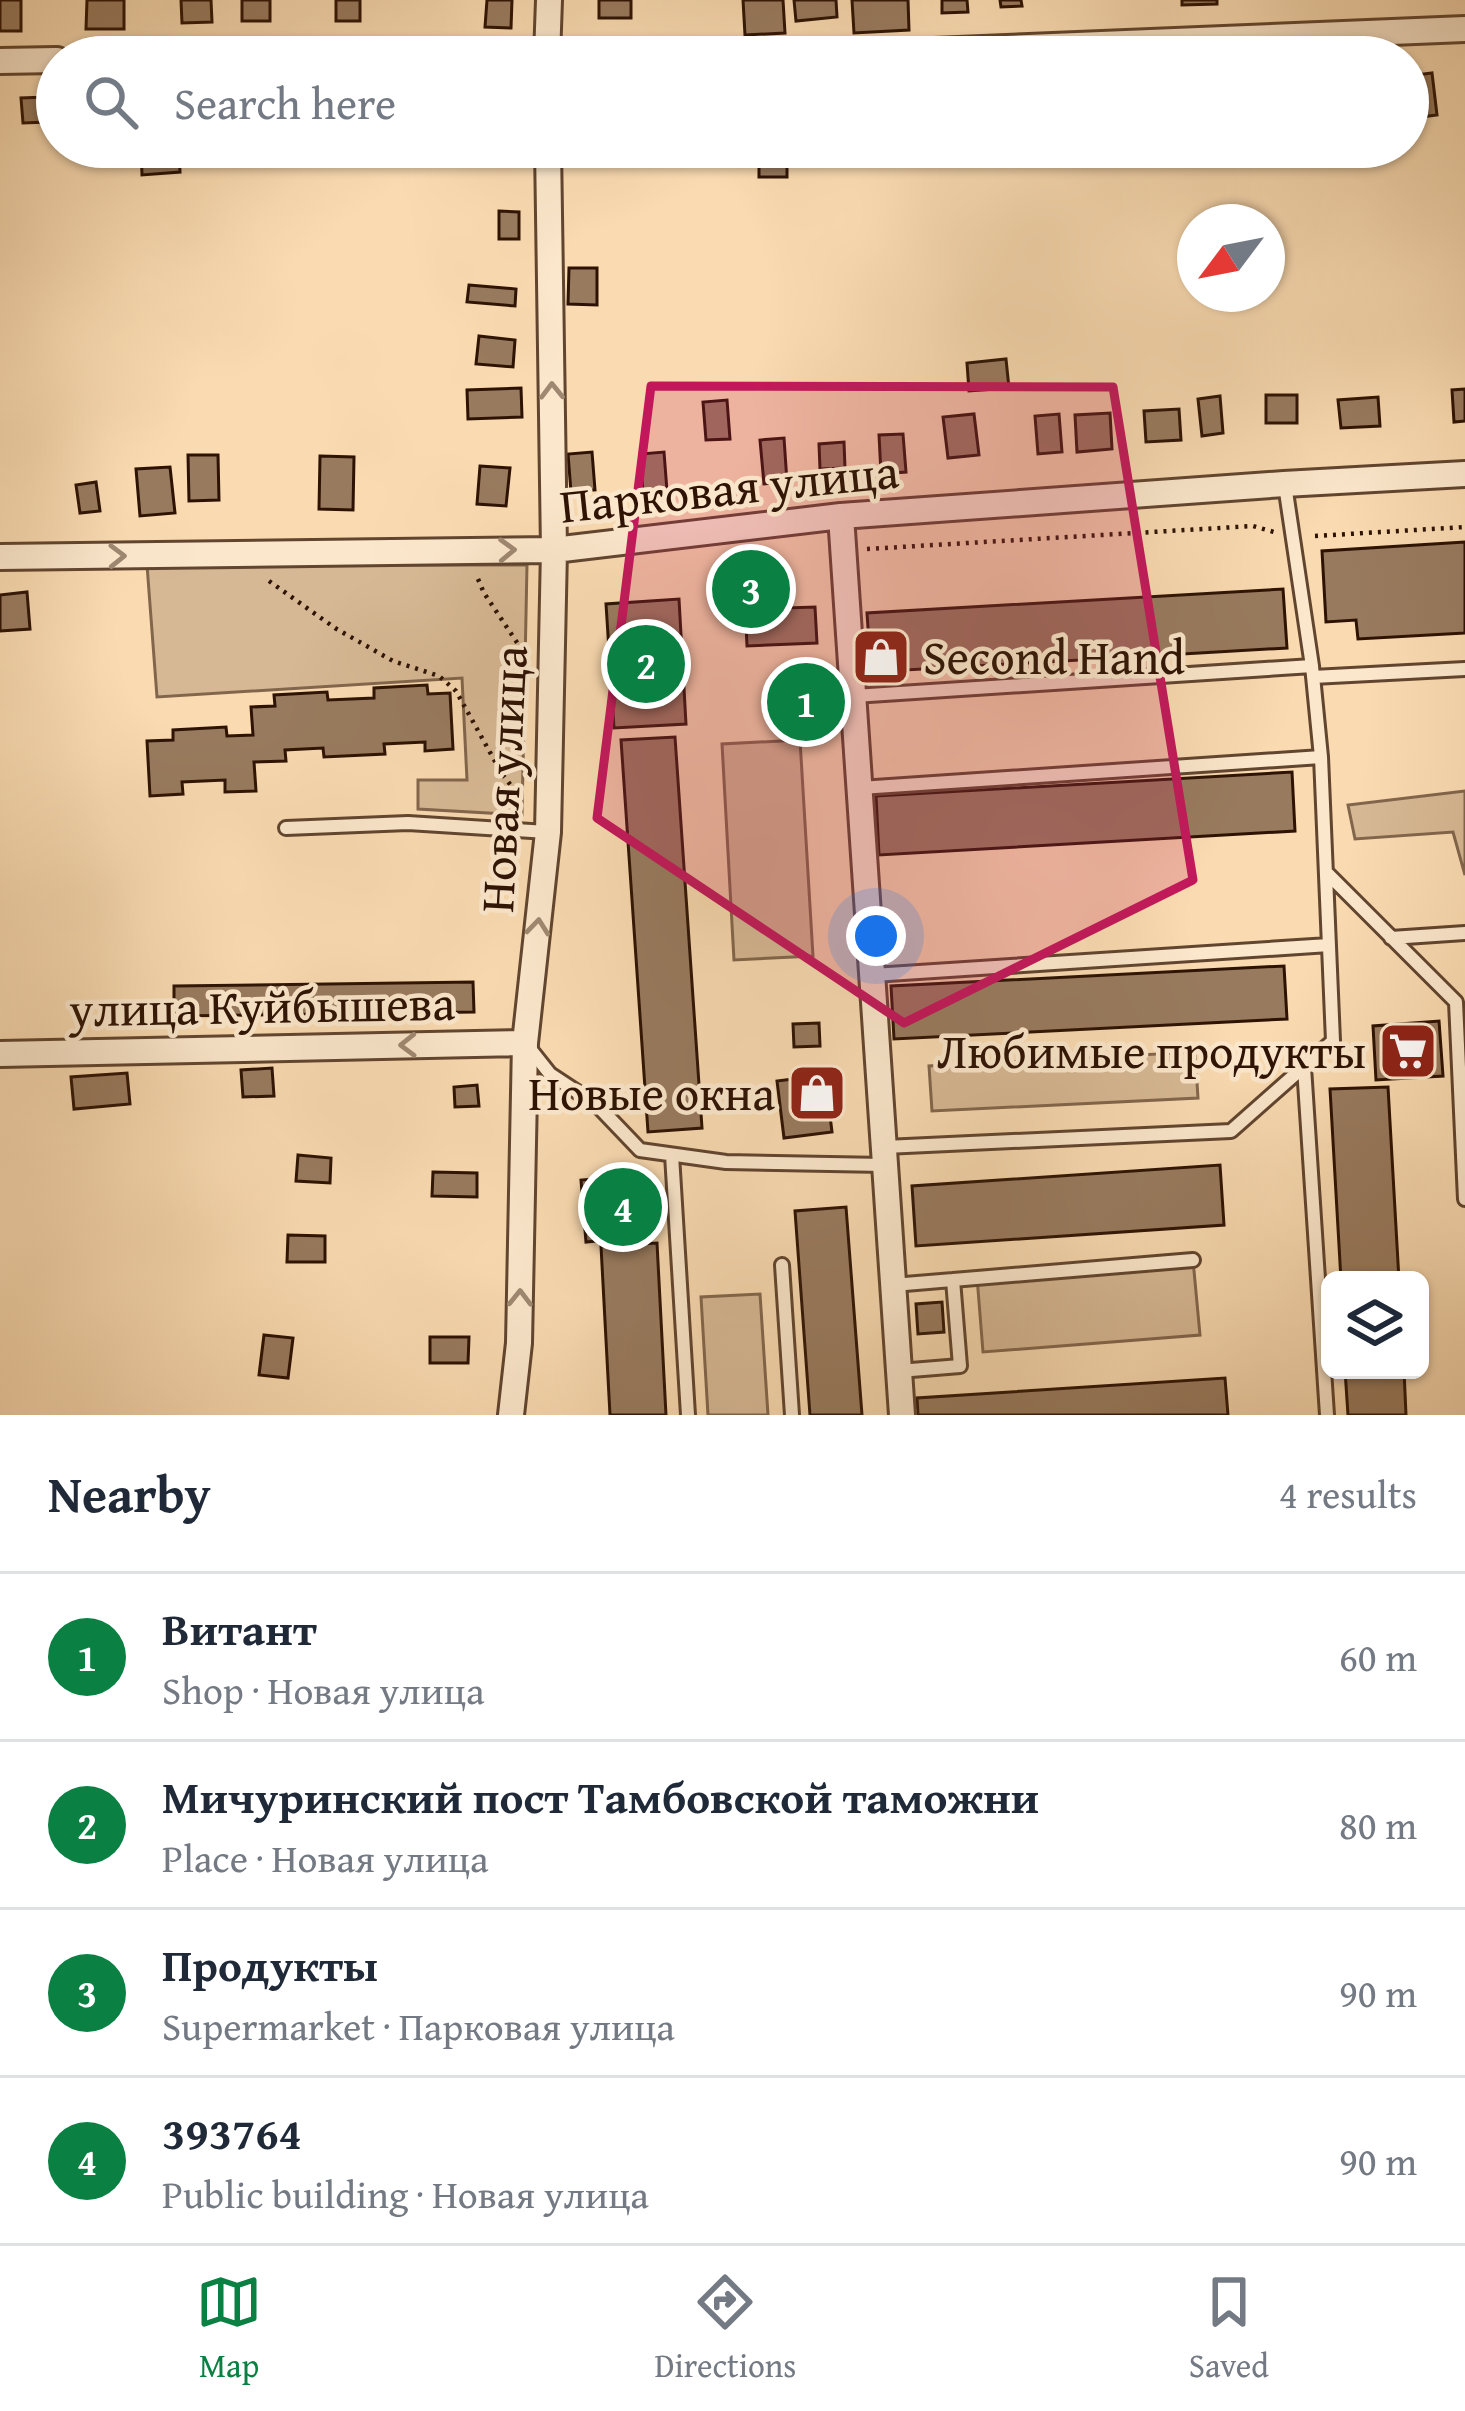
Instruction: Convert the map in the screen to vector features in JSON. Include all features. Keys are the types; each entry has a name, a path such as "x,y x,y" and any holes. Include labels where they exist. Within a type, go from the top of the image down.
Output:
{"street":[{"path":"549,0 551,36"},
{"path":"1296,36 1465,29"},
{"path":"0,61 36,60"},
{"name":"Новая улица","path":"511,1415 519,1343 525,1043 548,832 554,550 548,168"},
{"name":"Парковая улица","path":"0,557 554,550 841,516 1465,474"},
{"path":"841,516 902,1415"},
{"name":"улица Куйбышева","path":"0,1054 525,1043"}],"lane":[{"path":"525,1043 550,1074 597,1106 640,1150 726,1162 1232,1132 1333,1041 1321,758 1284,484"},
{"path":"853,696 1312,672 1465,669"},
{"path":"860,788 1321,758"},
{"path":"286,828 408,823 548,832"},
{"path":"1326,872 1456,1002 1465,1199"},
{"path":"1391,938 1465,932"},
{"path":"872,975 1329,945"},
{"path":"1304,1067 1327,1415"},
{"path":"672,1155 688,1415"},
{"path":"892,1286 1193,1260"},
{"path":"782,1265 792,1415"},
{"path":"899,1371 960,1366 953,1280"}],"path":[{"path":"843,550 1253,526 1292,537 1465,527"},
{"path":"467,552 484,592 551,689"},
{"path":"230,554 335,628 393,661 439,676 456,691 502,774 548,832"}],"highlighted area":[{"path":"651,386 1113,387 1193,880 904,1023 597,818"}],"shaded area":[{"path":"147,565 527,565 522,815 418,809 418,780 467,780 462,678 157,697"},
{"path":"800,740 813,956 734,960 722,744"},
{"path":"1465,791 1465,875 1453,832 1355,839 1348,805"},
{"path":"1195,1052 1198,1098 932,1111 929,1066"},
{"path":"1193,1260 1200,1335 983,1352 977,1277"},
{"path":"760,1294 768,1415 708,1415 701,1297"}],"building":[{"path":"0,0 21,0 21,31 0,31"},
{"path":"87,0 124,0 124,29 86,29"},
{"path":"181,0 211,0 212,22 182,23"},
{"path":"242,0 270,0 270,21 242,21"},
{"path":"336,0 360,0 360,21 336,21"},
{"path":"487,0 512,0 511,28 485,27"},
{"path":"599,0 631,0 631,18 599,18"},
{"path":"743,0 783,0 785,33 745,35"},
{"path":"794,0 836,0 837,17 796,21"},
{"path":"852,0 908,0 909,30 854,33"},
{"path":"942,0 967,0 968,12 942,13"},
{"path":"1000,0 1021,0 1022,6 1001,7"},
{"path":"1182,0 1217,0 1217,4 1182,5"},
{"path":"1429,73 1437,115 1429,116"},
{"path":"36,97 36,122 23,123 21,98"},
{"path":"142,168 180,168 180,172 142,175"},
{"path":"759,168 787,168 787,177 759,177"},
{"path":"499,211 519,212 519,239 499,239"},
{"path":"569,268 597,268 597,305 568,304"},
{"path":"469,285 516,289 515,306 467,302"},
{"path":"479,336 515,340 513,367 476,364"},
{"path":"1006,359 1009,388 969,391 967,363"},
{"path":"521,388 522,417 468,419 467,390"},
{"path":"1465,389 1465,421 1454,422 1452,390"},
{"path":"1266,395 1297,395 1297,423 1266,423"},
{"path":"1220,396 1223,433 1202,436 1198,399"},
{"path":"1378,397 1380,426 1341,428 1338,400"},
{"path":"727,400 730,439 706,440 703,402"},
{"path":"1179,409 1181,440 1146,442 1144,411"},
{"path":"1110,413 1112,449 1077,452 1075,415"},
{"path":"974,414 979,455 948,458 943,417"},
{"path":"1059,414 1062,452 1038,454 1035,416"},
{"path":"903,434 906,472 881,474 879,435"},
{"path":"784,438 787,482 764,484 760,440"},
{"path":"844,442 845,468 820,469 819,444"},
{"path":"592,452 595,490 571,492 568,454"},
{"path":"664,452 667,491 643,492 640,454"},
{"path":"188,455 218,455 219,500 189,501"},
{"path":"320,456 354,457 353,510 319,509"},
{"path":"480,466 510,468 506,506 477,504"},
{"path":"170,467 175,513 140,516 136,469"},
{"path":"96,482 100,511 80,513 76,485"},
{"path":"1465,542 1465,633 1358,639 1356,620 1326,622 1322,551"},
{"path":"784,579 786,608 815,607 817,643 747,646 744,581"},
{"path":"1283,589 1287,648 871,672 867,613"},
{"path":"27,592 30,629 0,631 0,595"},
{"path":"679,599 686,724 614,728 606,604"},
{"path":"427,685 428,694 450,693 453,749 425,751 425,742 384,744 385,754 324,757 323,748 285,750 286,761 254,762 256,791 225,792 225,780 182,782 183,794 150,796 147,741 173,740 173,730 226,727 227,736 253,735 251,707 275,706 274,695 327,692 328,700 374,698 374,688"},
{"path":"675,737 702,1128 648,1132 621,740"},
{"path":"1292,772 1295,831 879,855 876,796"},
{"path":"1284,966 1287,1019 894,1039 891,986"},
{"path":"473,982 474,1012 174,1016 174,986"},
{"name":"Любимые продукты","path":"1439,1021 1443,1076 1376,1080 1373,1026"},
{"path":"819,1023 820,1046 794,1047 793,1024"},
{"path":"272,1068 274,1096 243,1097 241,1070"},
{"path":"127,1073 130,1104 74,1109 71,1077"},
{"path":"825,1075 832,1132 784,1138 777,1081"},
{"path":"477,1085 479,1106 455,1107 454,1087"},
{"path":"1388,1087 1398,1271 1340,1271 1330,1089"},
{"path":"298,1155 331,1158 330,1183 296,1181"},
{"path":"1220,1165 1224,1225 916,1246 912,1186"},
{"path":"433,1172 477,1173 477,1197 432,1196"},
{"path":"642,1175 647,1236 586,1242 581,1180"},
{"path":"846,1207 862,1415 810,1415 795,1211"},
{"path":"288,1235 325,1236 325,1262 287,1262"},
{"path":"657,1243 666,1415 610,1415 601,1246"},
{"path":"942,1302 944,1332 918,1334 916,1304"},
{"path":"264,1335 293,1338 288,1378 259,1375"},
{"path":"430,1337 469,1337 468,1363 430,1363"},
{"path":"1225,1378 1228,1415 918,1415 917,1398"},
{"path":"1346,1379 1404,1379 1406,1415 1348,1415"}],"place":[{"name":"Продукты","path":"751,589"},
{"name":"Second Hand","path":"881,657"},
{"name":"Мичуринский пост Тамбовской таможни","path":"646,664"},
{"name":"Витант","path":"806,702"},
{"name":"Любимые продукты","path":"1408,1051"},
{"name":"Новые окна","path":"817,1093"},
{"name":"393764","path":"623,1207"}]}
